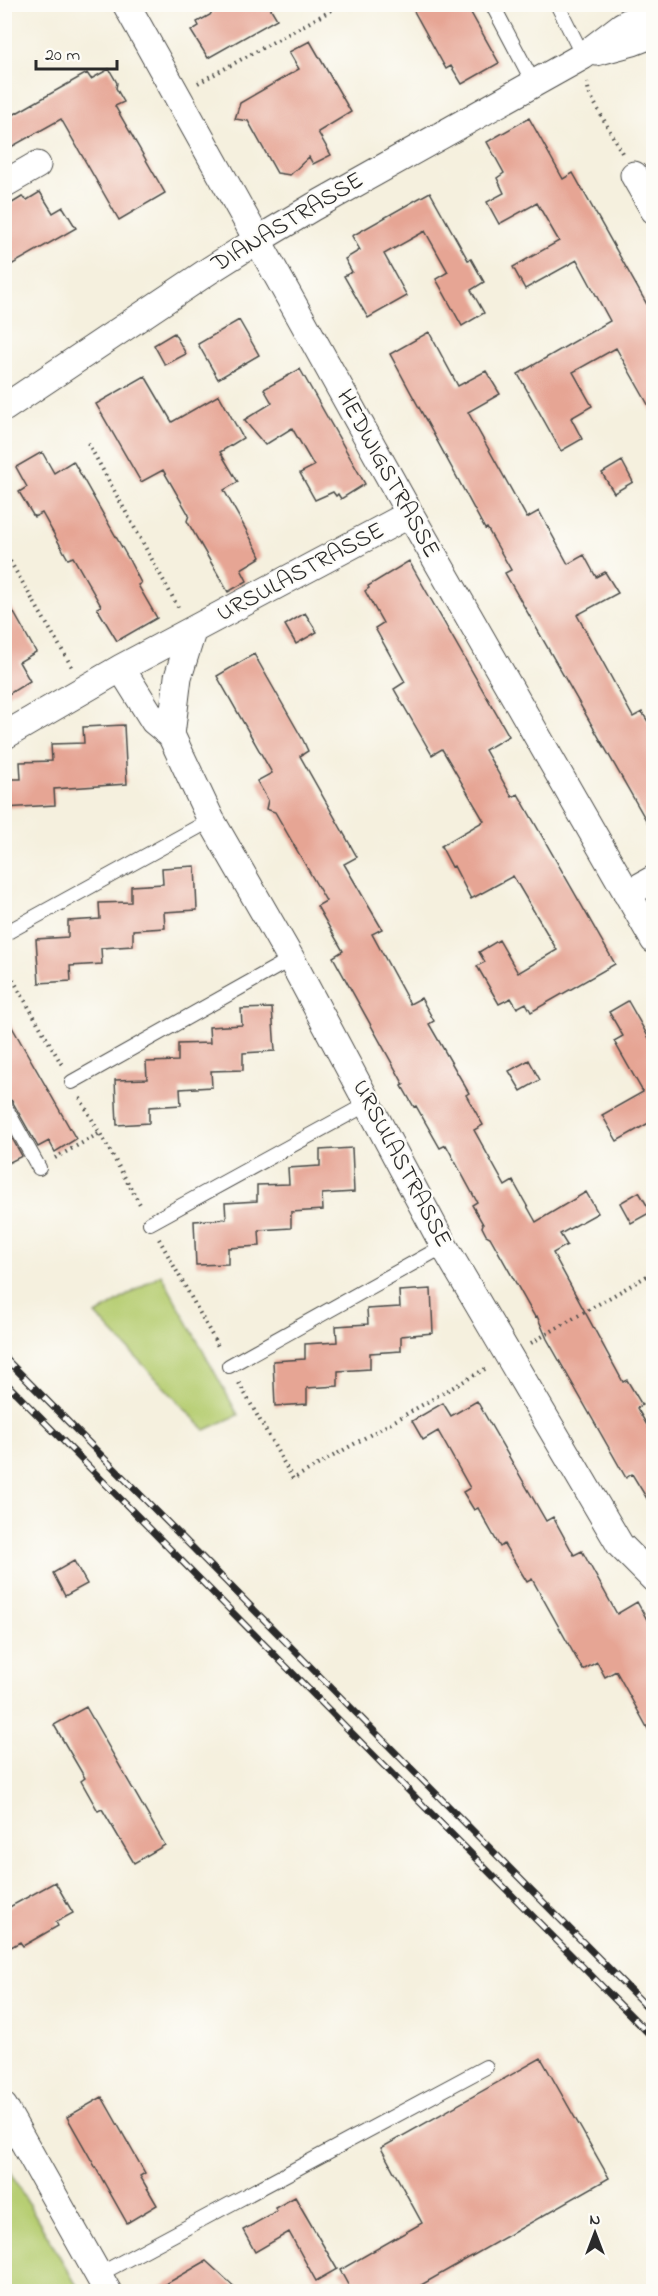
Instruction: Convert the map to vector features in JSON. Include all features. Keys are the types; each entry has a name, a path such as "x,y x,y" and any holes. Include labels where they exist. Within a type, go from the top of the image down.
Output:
{"street":[{"name":"HEDWIGSTRASSE","path":"126,4 256,241 654,940"},
{"name":"DIANASTRASSE","path":"584,56 622,26 654,8"},
{"name":"DIANASTRASSE","path":"4,408 256,241 533,82 584,56 654,34"},
{"path":"4,184 38,165"},
{"path":"634,175 652,202"},
{"name":"URSULASTRASSE","path":"4,736 121,668 410,514"},
{"name":"URSULASTRASSE","path":"171,735 178,677 192,632"},
{"name":"URSULASTRASSE","path":"121,668 154,721 171,735 211,820 291,958 444,1246 620,1545 654,1579"},
{"path":"627,894 654,879"},
{"path":"4,2107 103,2283"}],"lane":[{"path":"492,4 533,82"},
{"path":"557,4 584,56"},
{"path":"4,934 211,820"},
{"path":"72,1082 291,958"},
{"path":"150,1223 369,1103"},
{"path":"4,1105 39,1168"},
{"path":"229,1366 444,1246"},
{"path":"103,2283 486,2067"}],"path":[{"path":"177,94 342,4"},
{"path":"584,56 588,93 634,175"},
{"path":"88,443 192,632"},
{"path":"4,551 85,690"},
{"path":"4,964 293,1479 654,1272"},
{"path":"39,1168 100,1133"}],"green space":[{"path":"161,1274 238,1415 205,1430 96,1315"},
{"path":"5,2164 80,2291 5,2291"}],"building":[{"path":"217,4 268,4 277,19 208,58 191,31 199,26 197,22 210,15"},
{"path":"410,4 466,4 499,63 462,84 451,66 446,69"},
{"path":"310,41 351,112 318,132 331,155 313,164 309,157 290,175 277,173 248,121 235,119 240,103 299,69 289,52"},
{"path":"109,69 124,102 115,106 165,193 119,220 61,119 4,151 4,120 87,73 91,79"},
{"path":"529,118 563,179 573,173 654,317 654,415 616,348 573,372 592,406 571,418 582,439 561,451 518,374 610,321 577,260 525,289 513,267 559,241 537,203 499,224 487,202 504,193 497,178 504,173 487,142"},
{"path":"40,192 53,213 63,207 76,228 4,269 4,208 22,197 27,200"},
{"path":"430,192 468,260 471,259 484,282 471,290 484,313 462,326 436,279 448,272 425,231 384,254 407,296 368,318 344,276 352,272 345,259 360,250 352,236"},
{"path":"239,320 259,355 218,379 198,344"},
{"path":"429,332 458,386 486,371 500,394 468,412 527,518 539,511 568,564 584,555 596,577 605,572 618,593 577,615 633,717 642,712 654,731 654,834 505,573 511,570 487,528 485,529 390,354"},
{"path":"174,333 186,354 165,365 154,345"},
{"path":"300,369 365,484 341,499 333,492 315,500 300,473 314,466 292,428 265,445 244,420 272,403 264,389"},
{"path":"145,376 172,422 219,395 243,438 220,452 238,482 224,490 261,557 241,569 247,581 228,592 187,521 189,515 163,470 141,482 96,404"},
{"path":"42,452 54,473 73,461 128,558 141,583 138,585 157,618 117,641 97,608 101,606 73,557 68,559 42,513 34,517 19,492 27,487 16,467"},
{"path":"622,461 633,482 614,493 602,473"},
{"path":"409,561 509,736 485,750 512,797 518,794 615,964 531,1012 526,1003 517,1008 511,998 499,1004 477,966 485,962 479,952 499,940 518,973 557,950 513,876 471,899 454,866 452,867 441,846 484,821 442,749 432,755 394,689 405,682 375,628 383,623 365,591 369,588 368,586"},
{"path":"4,595 36,652 19,662 30,681 4,697"},
{"path":"305,613 317,632 296,644 285,625"},
{"path":"254,654 308,751 300,756 357,857 344,864 382,929 372,934 410,1004 421,998 434,1021 429,1024 469,1093 466,1095 483,1125 474,1130 505,1186 513,1181 536,1222 586,1192 598,1213 560,1234 567,1245 553,1253 623,1382 627,1380 642,1405 637,1408 654,1437 654,1510 632,1474 626,1478 547,1339 537,1316 535,1317 490,1237 486,1235 483,1224 472,1205 477,1202 446,1145 440,1148 416,1106 414,1107 333,957 343,951 317,906 326,901 275,812 266,809 268,800 257,781 272,773 217,676"},
{"path":"124,725 127,784 54,789 55,805 4,808 4,779 21,779 20,762 52,761 51,744 84,743 83,727"},
{"path":"195,866 197,910 164,912 165,928 133,930 133,946 101,948 102,964 70,966 71,981 39,983 36,939 68,937 68,921 100,919 99,903 131,902 131,886 163,884 162,868"},
{"path":"628,1001 654,1047 654,1120 617,1141 602,1115 643,1092 614,1041 623,1036 609,1012"},
{"path":"272,1008 275,1051 243,1053 243,1070 211,1071 212,1087 180,1089 181,1105 149,1107 149,1123 117,1125 115,1080 147,1079 146,1062 178,1061 178,1044 210,1043 209,1027 242,1025 241,1009"},
{"path":"4,1013 76,1139 55,1152 49,1141 38,1147 12,1101 4,1096"},
{"path":"529,1060 540,1080 521,1091 509,1071"},
{"path":"4,1124 22,1156 4,1165"},
{"path":"352,1148 354,1192 322,1194 323,1210 291,1212 291,1228 259,1230 260,1246 228,1248 228,1264 196,1265 194,1221 226,1219 225,1203 257,1201 257,1185 289,1184 288,1168 320,1166 320,1150"},
{"path":"639,1192 651,1212 631,1223 620,1203"},
{"path":"431,1289 433,1333 401,1336 401,1351 370,1353 370,1369 338,1371 338,1386 307,1388 307,1404 275,1406 273,1361 305,1359 305,1344 337,1342 336,1326 368,1324 367,1309 400,1307 399,1291"},
{"path":"477,1401 546,1521 553,1517 574,1555 582,1551 617,1614 637,1602 654,1632 654,1740 616,1671 605,1677 597,1662 583,1670 532,1579 527,1582 504,1544 500,1547 478,1508 474,1510 463,1492 470,1488 438,1431 423,1440 412,1421 443,1403 451,1416"},
{"path":"74,1561 87,1584 65,1596 53,1573"},
{"path":"86,1707 165,1845 134,1863 102,1809 98,1811 81,1781 85,1778 54,1725"},
{"path":"55,1882 73,1913 56,1922 58,1926 23,1946 20,1942 4,1951 4,1910"},
{"path":"541,2058 609,2178 409,2292 352,2292 340,2270 422,2223 381,2148"},
{"path":"102,2097 145,2173 140,2176 157,2205 127,2223 67,2117"},
{"path":"295,2197 337,2269 316,2281 289,2232 255,2252 243,2230 277,2211 275,2208"},
{"path":"206,2261 240,2292 152,2292"}],"railway":[{"path":"4,1357 654,2014"},
{"path":"4,1381 654,2039"}]}
